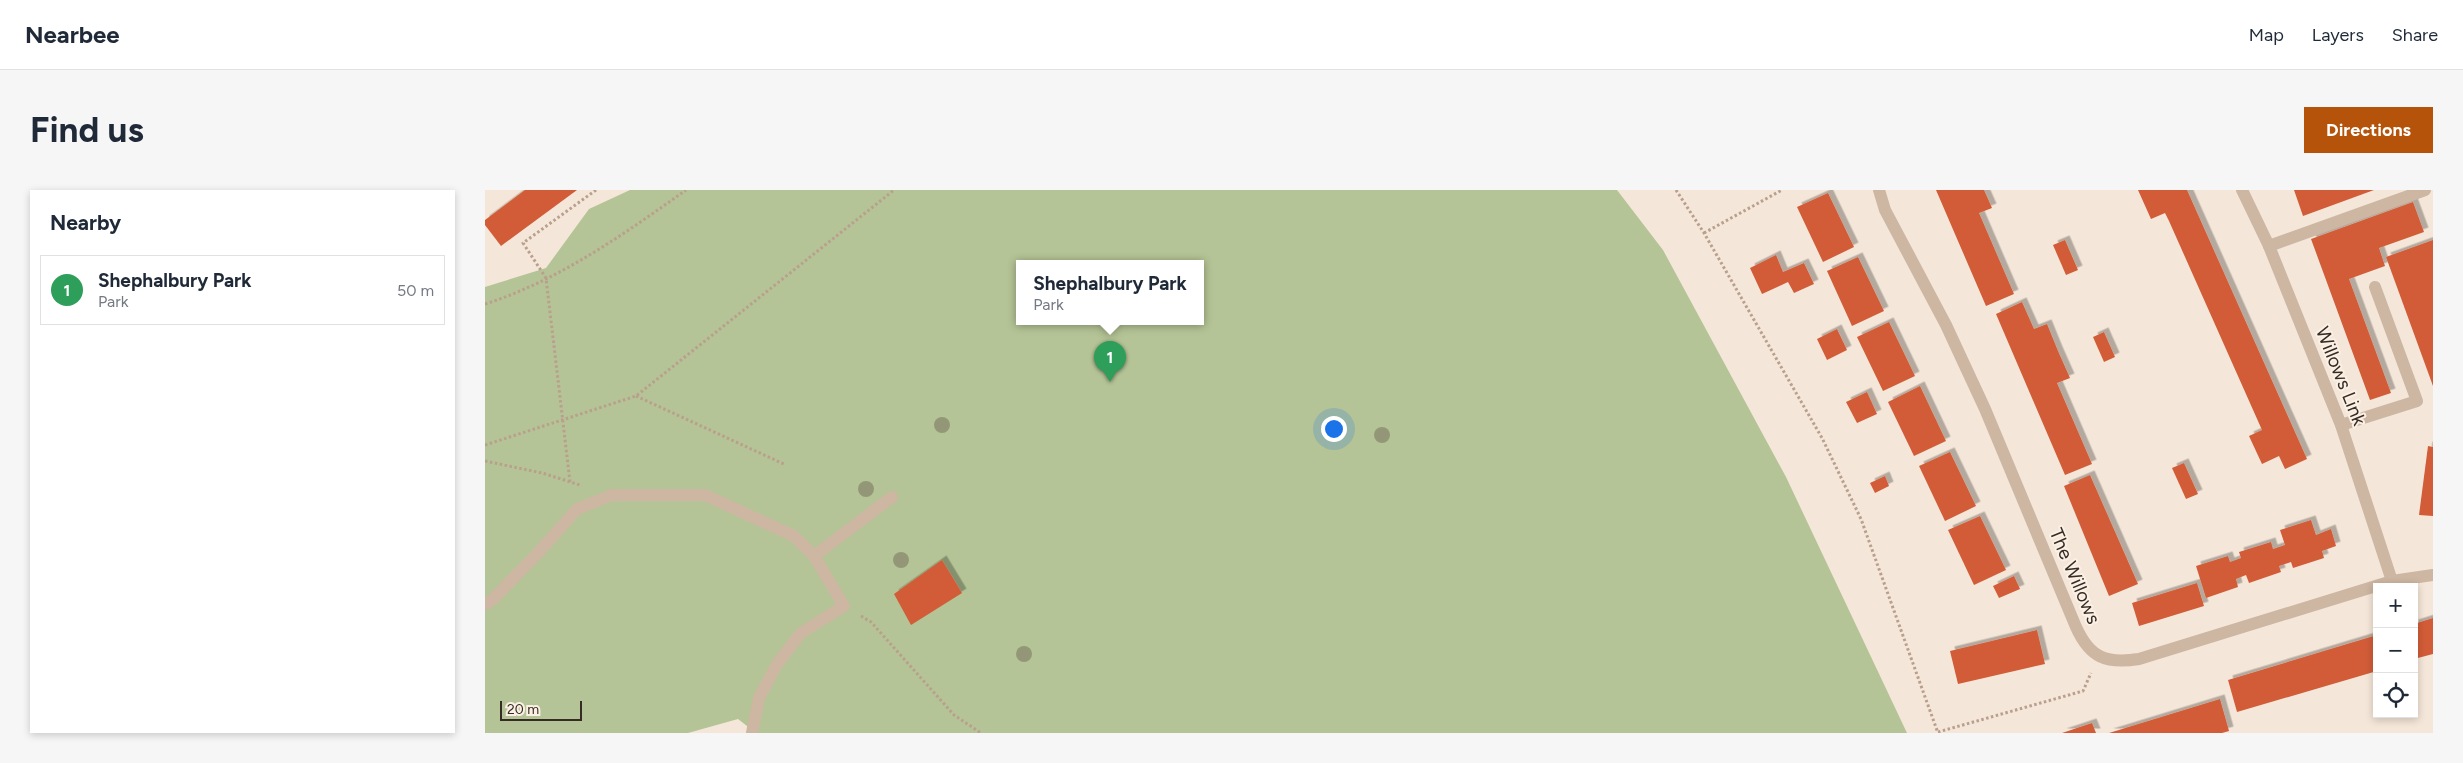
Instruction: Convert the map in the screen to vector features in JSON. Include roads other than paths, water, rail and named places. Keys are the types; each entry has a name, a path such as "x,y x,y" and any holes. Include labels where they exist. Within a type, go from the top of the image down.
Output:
{"street":[{"name":"The Willows","path":"1879,190 1885,210 1946,326 1985,409 2075,627 2081,639 2098,656 2117,661 2139,659 2392,581"},
{"name":"Willows Link","path":"2242,190 2269,246 2341,426 2392,581"},
{"path":"2269,246 2425,190"},
{"path":"2341,426 2417,401 2375,287"},
{"path":"485,604 492,600 537,554 577,509 612,495 705,495 794,536 814,556 844,606 801,633 777,664 759,698 752,733"},
{"path":"814,556 892,497"},
{"path":"2392,581 2433,575"}],"place":[{"name":"Shephalbury Park","path":"1110,382"}]}
